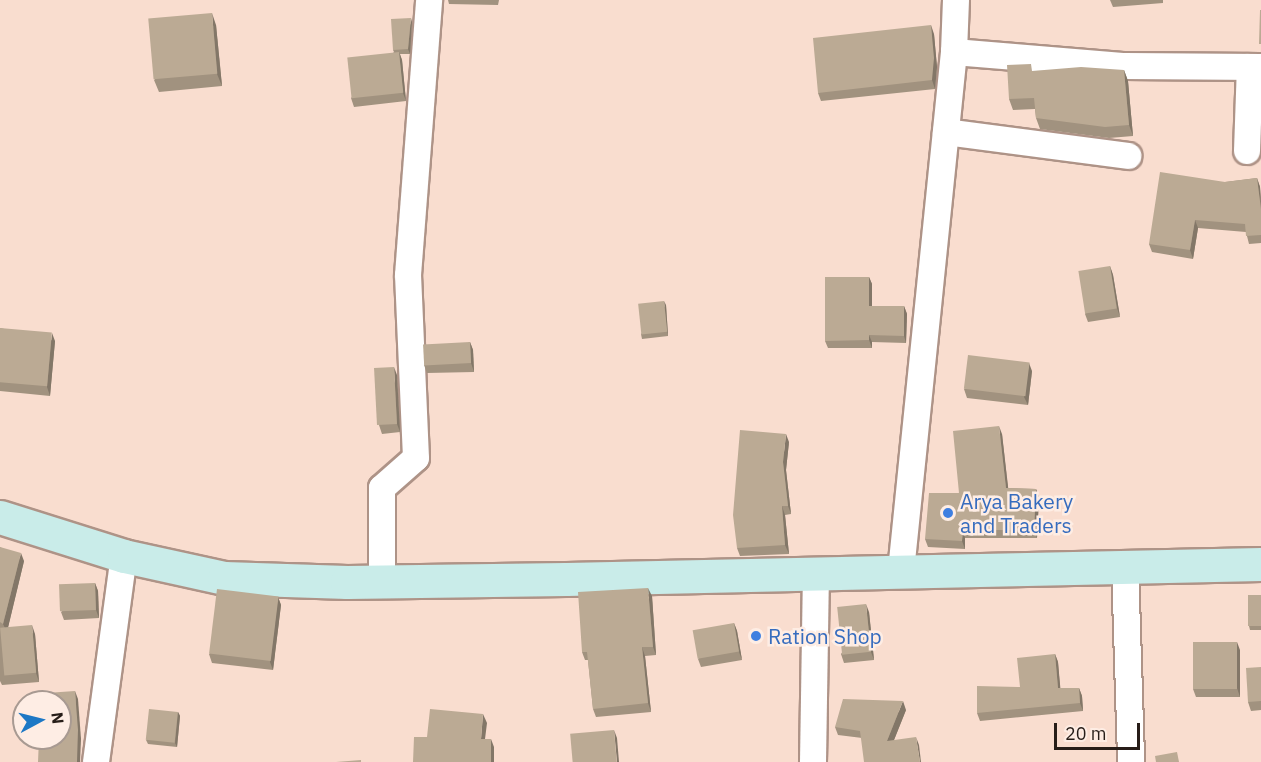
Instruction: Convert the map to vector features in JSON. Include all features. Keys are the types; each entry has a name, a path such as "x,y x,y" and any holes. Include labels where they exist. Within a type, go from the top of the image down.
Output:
{"main road":[{"path":"0,517 124,556 224,578 382,582 1261,564"}],"street":[{"path":"382,582 382,489 416,458 408,275 429,0"},
{"path":"901,571 954,52 956,0"},
{"path":"954,52 1125,66 1256,67 1247,151"},
{"path":"946,132 1128,156"},
{"path":"96,762 124,556"},
{"path":"1125,566 1131,762"},
{"path":"813,762 816,572"}],"building":[{"path":"1260,10 1261,44 1259,44"},
{"path":"212,13 217,74 154,79 148,19"},
{"path":"411,18 408,49 393,50 391,19"},
{"path":"931,25 934,58 932,80 818,93 813,38"},
{"path":"399,52 403,93 352,98 347,57"},
{"path":"1031,64 1032,71 1081,67 1124,70 1129,125 1105,127 1036,118 1034,98 1009,99 1007,65"},
{"path":"1160,172 1225,182 1257,178 1261,209 1261,235 1246,236 1245,224 1195,220 1190,250 1149,244"},
{"path":"1110,266 1117,308 1085,313 1078,271"},
{"path":"825,277 869,277 869,306 904,306 904,336 869,335 869,340 825,341"},
{"path":"664,301 667,332 641,335 638,304"},
{"path":"0,328 52,333 47,386 0,382"},
{"path":"470,342 471,363 424,365 423,344"},
{"path":"968,355 1030,363 1025,396 964,389"},
{"path":"394,367 397,424 377,425 374,368"},
{"path":"999,426 1006,488 1036,489 1034,530 963,530 962,541 925,539 929,493 959,493 953,431"},
{"path":"740,430 786,434 783,462 788,506 782,506 785,545 737,548 733,515"},
{"path":"0,547 21,553 3,624 0,622"},
{"path":"95,583 96,610 60,611 59,584"},
{"path":"648,588 653,647 642,647 648,703 593,709 587,652 582,652 578,592"},
{"path":"217,589 279,597 271,661 209,654"},
{"path":"1248,595 1261,595 1261,626 1248,626"},
{"path":"866,604 871,652 842,655 837,607"},
{"path":"734,623 739,652 698,659 693,630"},
{"path":"32,625 36,673 4,676 0,628"},
{"path":"1193,642 1237,642 1237,689 1193,689"},
{"path":"1055,654 1058,688 1079,688 1080,703 977,713 977,686 1020,687 1017,658"},
{"path":"1261,667 1261,701 1248,702 1246,668"},
{"path":"72,691 75,691 78,730 77,762 38,762 38,750 72,750"},
{"path":"843,699 903,701 887,741 916,737 920,762 864,762 860,731 835,727"},
{"path":"149,709 178,712 175,743 146,740"},
{"path":"430,709 483,714 481,739 491,739 491,762 413,762 414,737 427,737"},
{"path":"614,730 617,762 573,762 570,734"},
{"path":"1177,752 1179,762 1156,762 1155,756"},
{"path":"361,760 361,762 336,762"}],"place":[{"name":"Arya Bakery and Traders","path":"948,513"},
{"name":"Ration Shop","path":"756,636"}]}
